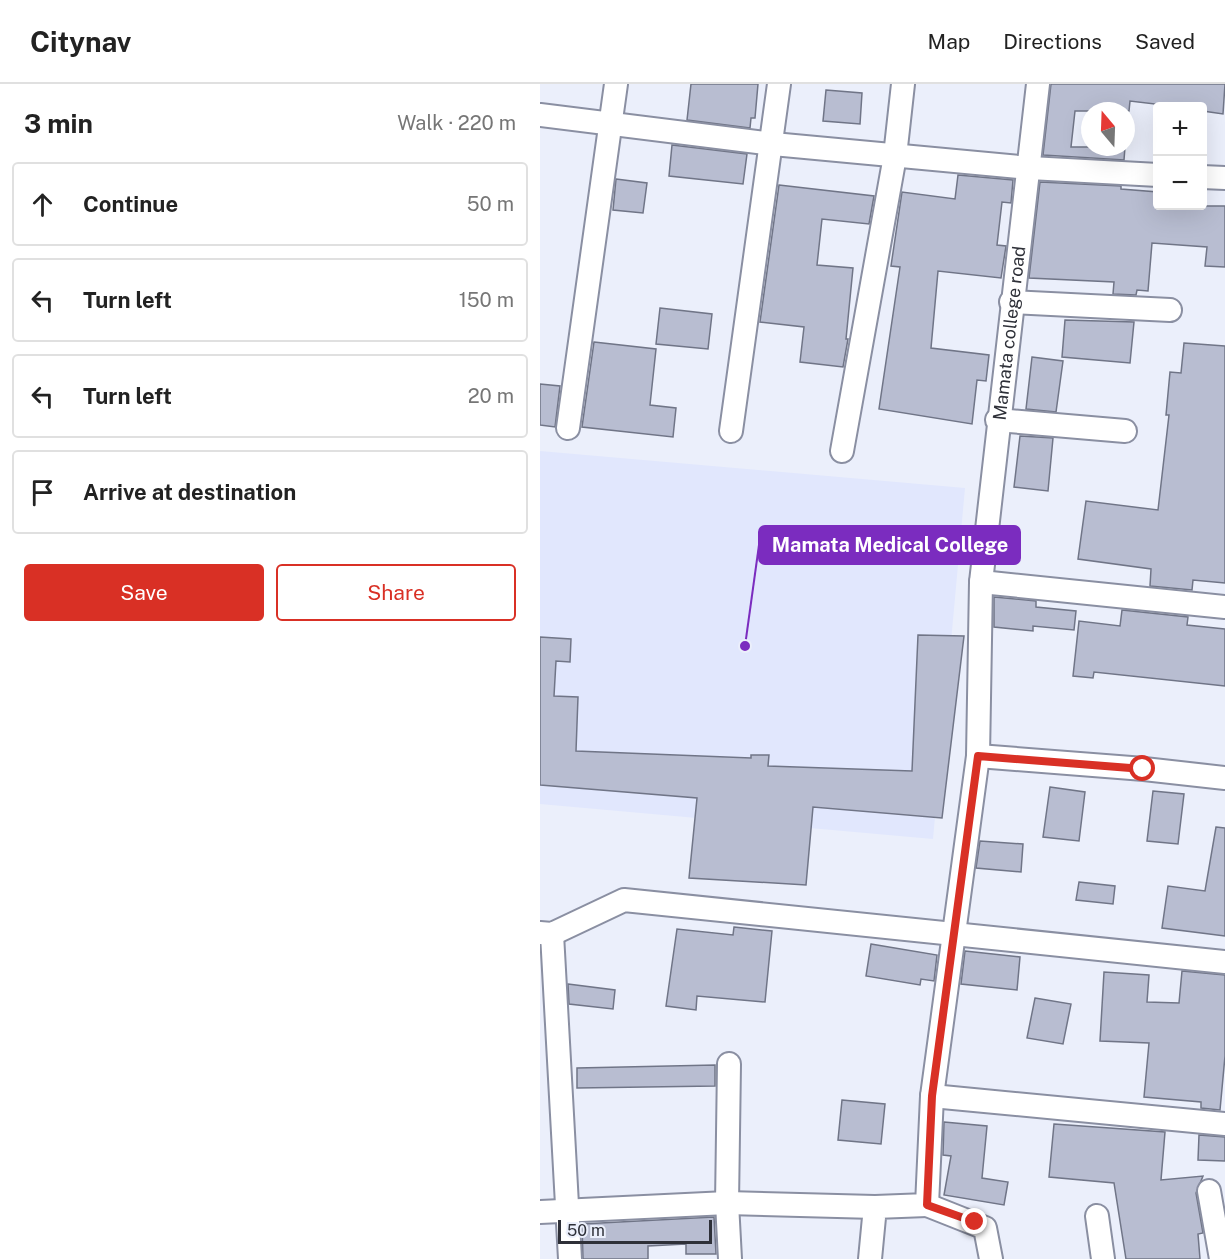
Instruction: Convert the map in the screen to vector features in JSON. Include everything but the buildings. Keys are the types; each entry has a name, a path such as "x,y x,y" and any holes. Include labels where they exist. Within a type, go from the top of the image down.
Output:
{"street":[{"path":"567,428 616,84"},
{"path":"731,431 779,84"},
{"path":"842,451 895,156 903,84"},
{"name":"Mamata college road","path":"927,1205 932,1096 952,933 978,756 981,582 997,420 1030,168 1038,84"},
{"path":"540,116 772,144 895,156 1030,168 1153,175"},
{"path":"1207,177 1225,177"},
{"path":"1011,302 1170,310"},
{"path":"997,420 1125,431"},
{"path":"981,582 1225,608"},
{"path":"978,756 1225,778"},
{"path":"570,1259 546,934 624,900 1225,962"},
{"path":"729,1064 727,1203 730,1259"},
{"path":"932,1096 1225,1124"},
{"path":"1209,1191 1221,1259"},
{"path":"540,1212 727,1203 875,1207 927,1205 985,1228 991,1259"},
{"path":"870,1259 875,1207"},
{"path":"1097,1216 1103,1259"}],"shaded area":[{"path":"540,451 965,488 933,839 540,804"}],"place":[{"name":"Mamata Medical College","path":"745,646"}],"route":[{"path":"975,1222 927,1205 932,1096 952,933 978,756 1143,769"}]}
